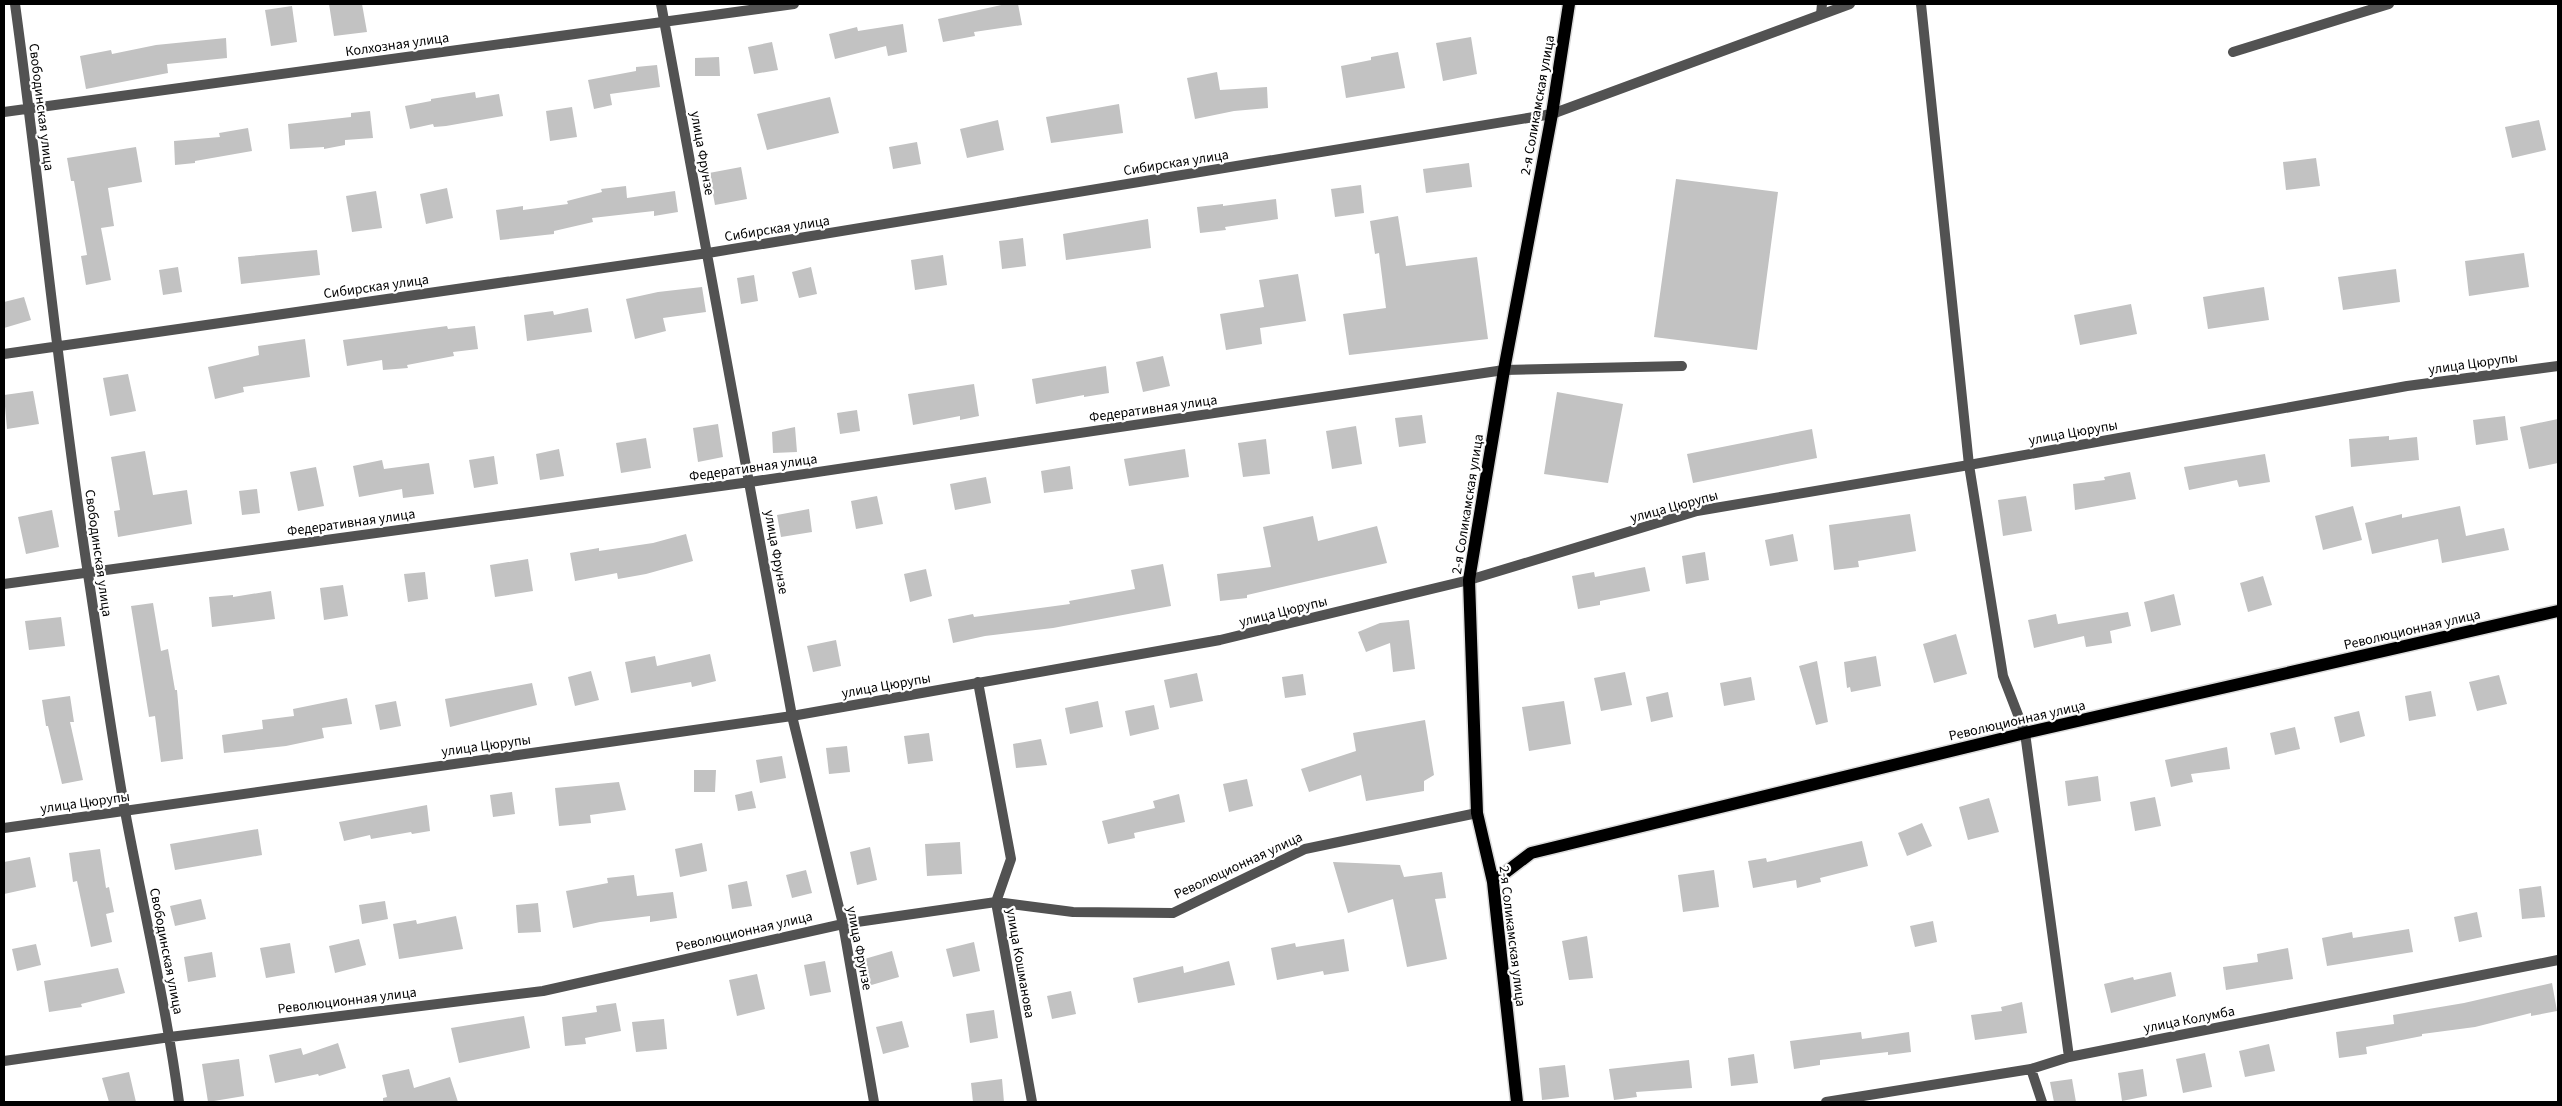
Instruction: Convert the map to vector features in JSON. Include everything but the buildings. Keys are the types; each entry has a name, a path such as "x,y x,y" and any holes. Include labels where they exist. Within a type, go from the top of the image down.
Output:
{"main road":[{"name":"2-я Соликамская улица","path":"1517,1102 1493,882 1477,814 1470,580 1504,370 1552,114 1569,4"},
{"name":"Революционная улица","path":"1493,882 1531,853 2025,733 2558,611"}],"street":[{"name":"Свободинская улица","path":"15,4 30,108 56,345 88,572 125,810 170,1037 179,1102"},
{"name":"улица Фрунзе","path":"661,4 792,716 842,924 874,1102"},
{"name":"Колхозная улица","path":"4,112 794,4"},
{"name":"Сибирская улица","path":"4,354 56,345 708,254 1552,114 1822,9 1850,4"},
{"path":"1921,4 1969,465 2003,676 2025,733 2070,1057"},
{"path":"2233,52 2389,4"},
{"name":"Федеративная улица","path":"4,584 750,482 1504,370 1682,366"},
{"name":"улица Цюрупы","path":"4,828 792,716 1220,640 1470,580 1696,511 1969,465 2407,386 2558,366"},
{"name":"улица Кошманова","path":"978,682 1011,859 996,902 1032,1102"},
{"name":"Революционная улица","path":"4,1061 170,1037 543,991 842,924 996,902 1073,912 1172,913 1305,849 1477,814"},
{"name":"улица Колумба","path":"1826,1102 2031,1069 2070,1057 2558,960"},
{"path":"2031,1069 2042,1102"}]}
